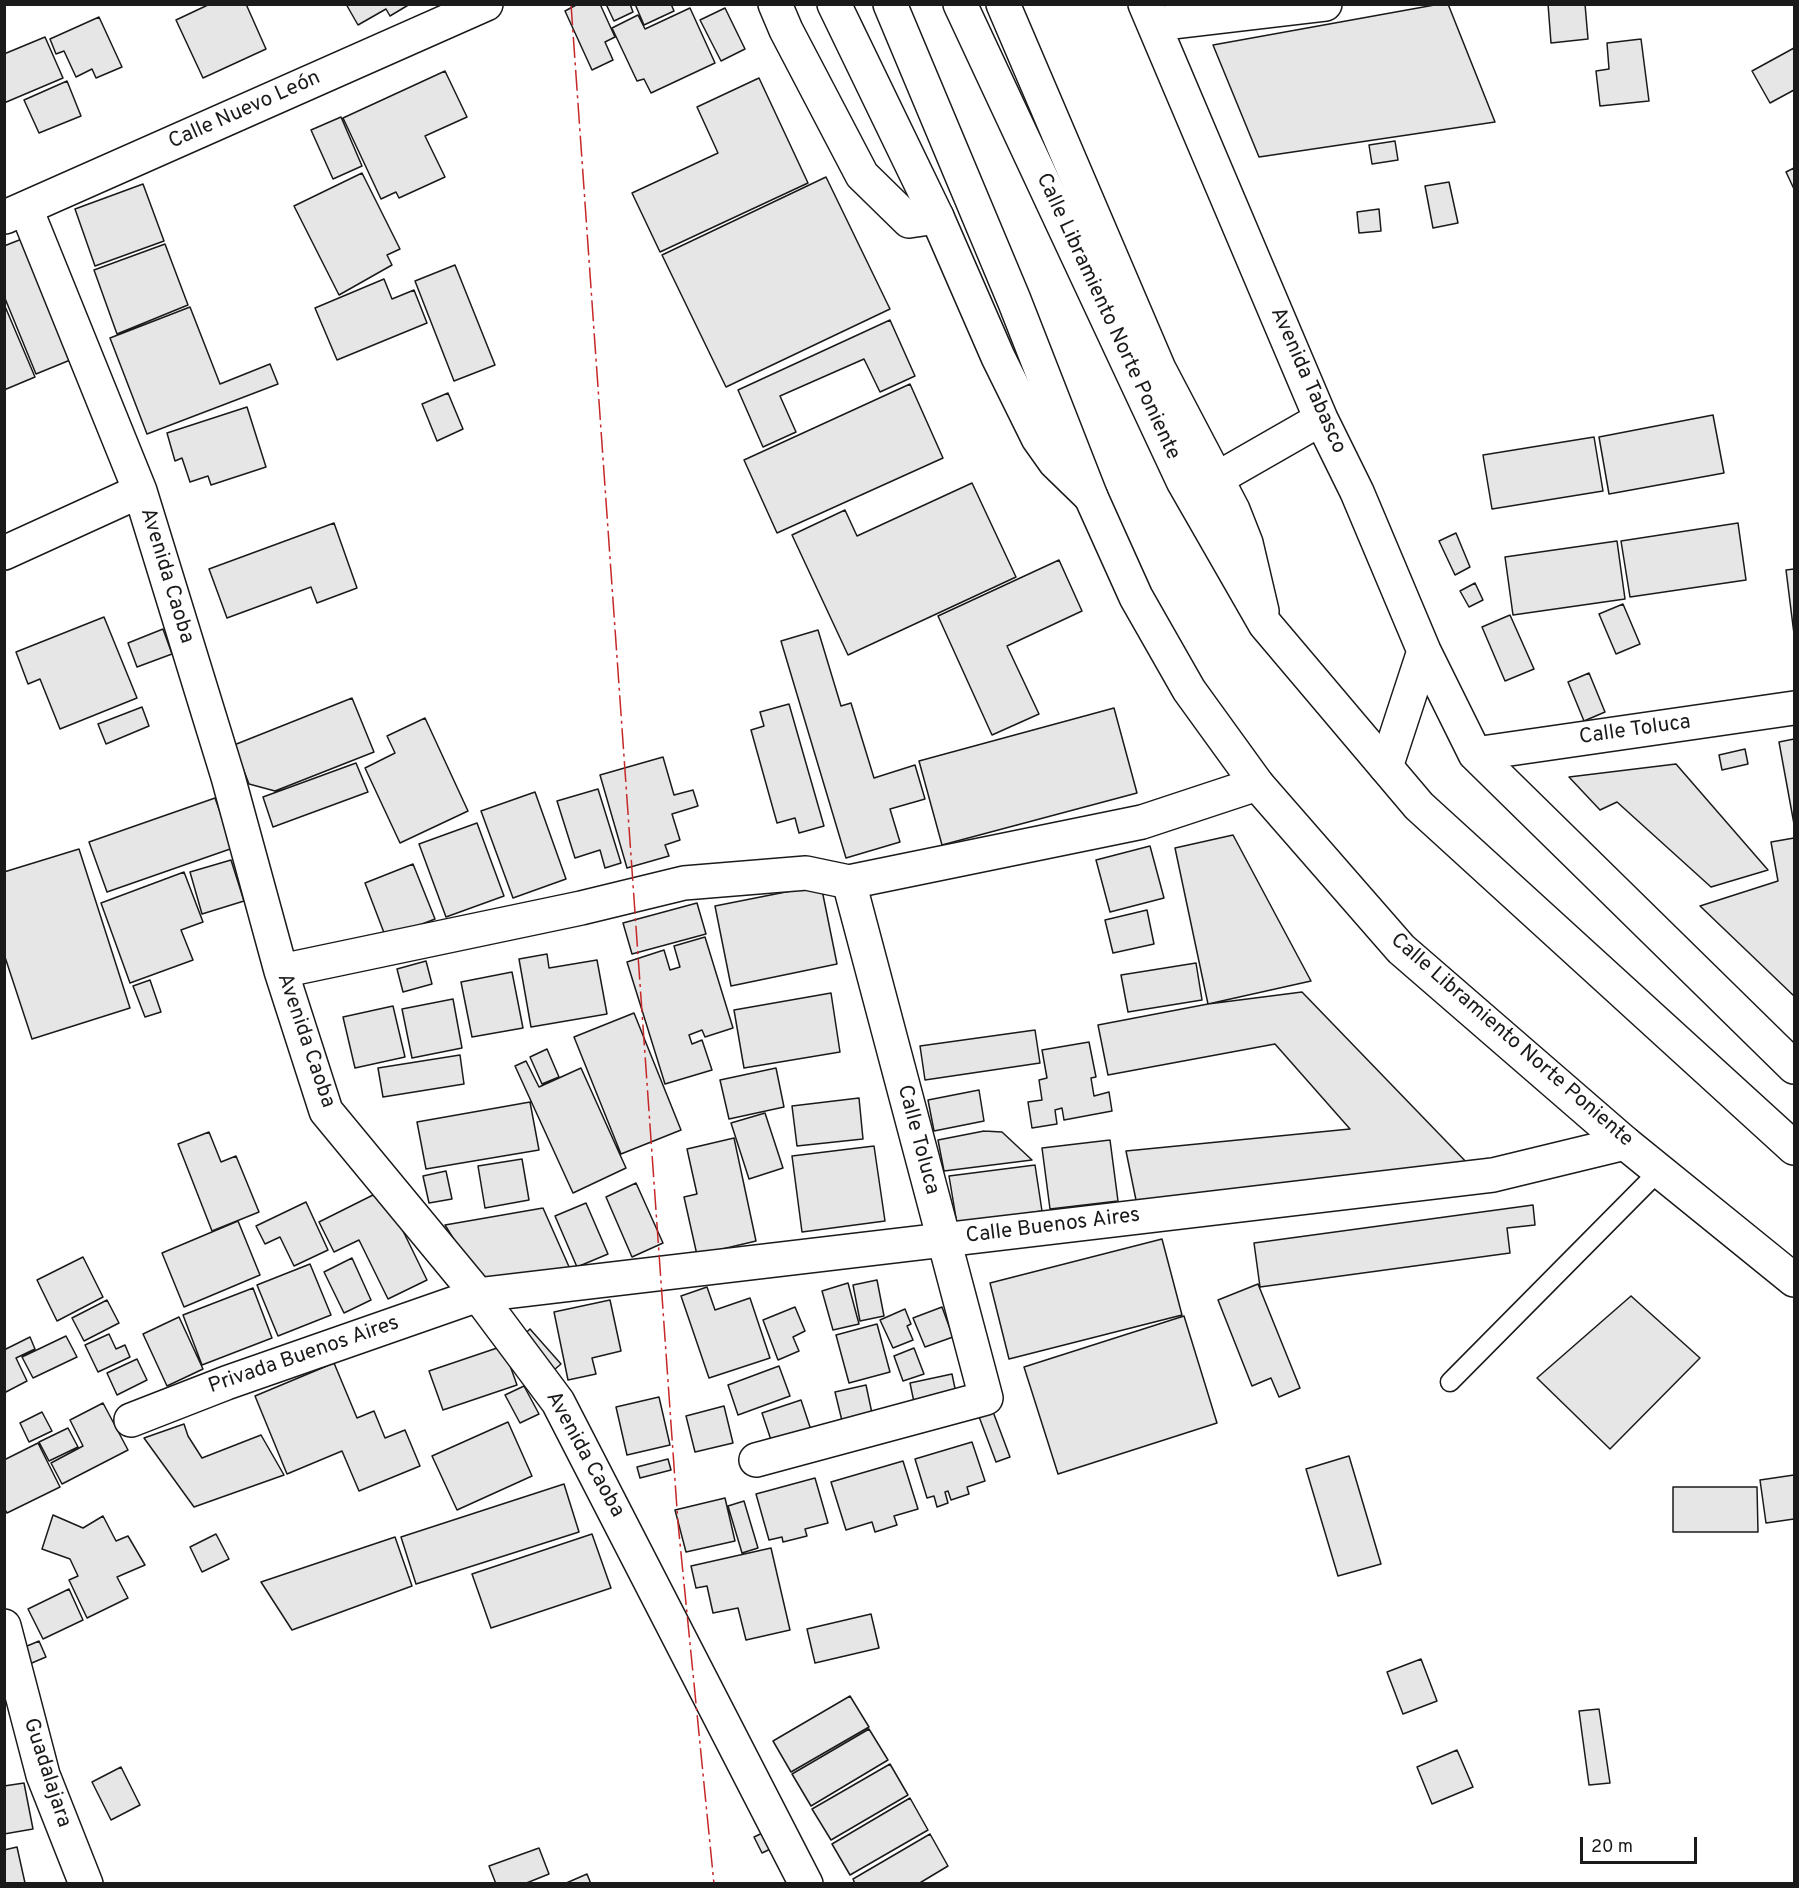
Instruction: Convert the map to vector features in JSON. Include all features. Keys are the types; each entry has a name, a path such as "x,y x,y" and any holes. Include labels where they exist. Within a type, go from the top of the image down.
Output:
{"main road":[{"name":"Calle Nuevo León","path":"15,213 452,11 486,4"},
{"path":"775,4 786,30 862,175 909,221 937,217"},
{"name":"Calle Libramiento Norte Poniente","path":"834,4 937,217 998,357 1038,438 1055,462 1091,496"},
{"name":"Calle Libramiento Norte Poniente","path":"890,4 1014,300 1091,496 1136,597 1189,690 1257,784 1401,949 1625,1143 1794,1280"},
{"name":"Calle Libramiento Norte Poniente","path":"960,4 1183,481 1265,624 1419,806 1794,1148"},
{"name":"Calle Libramiento Norte Poniente","path":"1003,4 1159,369 1218,478 1246,543 1265,624"},
{"path":"1150,14 1325,4"},
{"name":"Avenida Tabasco","path":"1150,14 1321,419 1357,492 1424,651 1475,754 1794,1067"},
{"name":"Avenida Caoba","path":"15,213 140,490 228,777 281,970 326,1111 478,1295 558,1402 806,1884"},
{"path":"1218,478 1321,419"},
{"path":"4,553 140,490"},
{"path":"1386,767 1424,651"},
{"name":"Calle Toluca","path":"1475,754 1794,708"},
{"path":"281,970 581,908 684,883 806,873 849,882 1142,822 1257,784"},
{"name":"Calle Toluca","path":"756,1460 986,1398 849,882"},
{"name":"Calle Buenos Aires","path":"478,1295 1492,1176 1625,1143"},
{"name":"Privada Buenos Aires","path":"131,1420 226,1383 478,1295"},
{"name":"Guadalajara","path":"4,1626 43,1775 86,1884"}],"lane":[{"path":"1450,1382 1660,1170"}],"building":[{"path":"210,4 246,4 266,49 203,78 176,20"},
{"path":"346,4 410,4 390,16 386,9 358,25"},
{"path":"578,4 600,4 615,37 605,42 613,60 592,70 565,11"},
{"path":"606,4 630,4 633,12 614,21"},
{"path":"635,4 671,4 674,11 644,25"},
{"path":"1448,4 1495,122 1259,157 1213,45"},
{"path":"1548,4 1585,4 1588,39 1551,43"},
{"path":"690,8 715,63 651,93 644,79 637,81 612,28 638,15 645,29"},
{"path":"725,8 745,49 721,61 700,20"},
{"path":"99,17 122,67 96,78 92,69 76,77 64,51 56,54 50,39"},
{"path":"45,37 63,78 4,103 4,54"},
{"path":"1641,39 1649,101 1600,106 1596,71 1609,69 1607,43"},
{"path":"1794,48 1794,90 1770,103 1752,71"},
{"path":"445,71 467,117 425,136 445,177 399,198 396,192 381,199 343,118"},
{"path":"759,78 808,183 660,252 632,193 718,153 697,107"},
{"path":"67,81 81,116 39,133 24,100"},
{"path":"341,117 362,166 333,179 311,130"},
{"path":"1395,141 1398,160 1372,164 1369,145"},
{"path":"1794,168 1794,189 1786,172"},
{"path":"362,173 400,249 387,255 392,265 339,295 294,206"},
{"path":"826,177 890,309 726,387 662,255"},
{"path":"1449,182 1458,223 1433,228 1425,186"},
{"path":"143,184 164,241 95,266 75,209"},
{"path":"1379,209 1381,231 1359,233 1357,212"},
{"path":"32,235 80,356 36,374 4,296 4,246"},
{"path":"165,244 188,305 117,334 94,270"},
{"path":"455,265 495,365 454,381 415,281"},
{"path":"384,279 392,299 414,290 427,323 337,360 315,308"},
{"path":"4,304 35,377 4,390"},
{"path":"190,307 220,384 270,364 278,384 147,434 110,338"},
{"path":"890,320 915,376 880,392 864,359 780,396 796,432 763,447 738,390"},
{"path":"910,384 943,458 777,533 744,460"},
{"path":"448,393 463,429 437,441 422,404"},
{"path":"247,407 266,467 211,485 208,476 190,482 182,458 175,461 167,433"},
{"path":"1713,415 1724,473 1609,494 1599,437"},
{"path":"1594,437 1603,491 1492,509 1483,455"},
{"path":"972,483 1016,577 848,655 792,535 845,510 857,536"},
{"path":"334,523 357,588 317,603 311,587 227,618 209,569"},
{"path":"1738,523 1746,580 1630,597 1621,541"},
{"path":"1456,533 1470,567 1455,575 1439,541"},
{"path":"1617,541 1625,599 1513,615 1505,557"},
{"path":"1059,560 1082,611 1007,646 1039,714 992,735 938,616"},
{"path":"1794,569 1794,634 1786,570"},
{"path":"1475,583 1483,600 1469,607 1460,591"},
{"path":"1623,604 1640,644 1616,654 1599,614"},
{"path":"1510,615 1534,669 1505,681 1482,627"},
{"path":"104,617 137,698 60,729 40,679 28,684 16,652"},
{"path":"163,629 172,654 137,667 128,643"},
{"path":"818,630 841,706 851,703 874,778 915,765 925,799 890,809 900,842 846,858 781,641"},
{"path":"1589,673 1605,712 1584,721 1568,682"},
{"path":"352,698 374,752 275,791 249,784 234,745"},
{"path":"789,704 824,826 799,833 795,818 777,823 751,730 764,726 760,712"},
{"path":"142,707 149,726 106,744 98,724"},
{"path":"1114,708 1137,793 942,845 919,761"},
{"path":"425,718 468,811 400,843 365,768 395,753 387,736"},
{"path":"1794,739 1794,824 1779,742"},
{"path":"1745,749 1748,764 1722,770 1719,755"},
{"path":"663,757 674,795 693,790 698,806 672,814 680,840 665,845 669,856 627,868 600,775"},
{"path":"356,763 368,792 273,827 263,797"},
{"path":"1676,764 1768,870 1711,887 1617,802 1600,810 1569,777"},
{"path":"598,789 621,863 605,868 600,850 575,858 557,801"},
{"path":"535,792 566,879 513,898 481,811"},
{"path":"215,798 233,848 107,892 89,842"},
{"path":"477,823 504,896 446,917 419,844"},
{"path":"1233,835 1311,981 1208,1004 1175,848"},
{"path":"1794,838 1794,996 1700,906 1778,881 1771,842"},
{"path":"1150,846 1164,898 1110,912 1096,860"},
{"path":"79,849 130,1008 32,1039 4,954 4,872"},
{"path":"231,860 244,901 202,914 190,872"},
{"path":"413,864 435,919 386,938 365,883"},
{"path":"184,872 203,922 181,930 193,960 130,983 101,903"},
{"path":"821,885 837,964 731,986 715,906"},
{"path":"697,903 706,934 632,954 623,923"},
{"path":"1147,910 1154,944 1113,953 1105,920"},
{"path":"705,937 733,1028 705,1037 702,1030 689,1035 692,1044 702,1040 712,1070 665,1084 627,962 664,950 670,970 680,967 674,946"},
{"path":"547,954 549,968 597,960 607,1014 531,1027 519,959"},
{"path":"426,961 432,984 403,992 397,969"},
{"path":"1196,963 1202,1000 1128,1012 1121,975"},
{"path":"512,972 523,1028 472,1037 461,982"},
{"path":"150,980 161,1012 145,1017 133,986"},
{"path":"1302,992 1472,1168 1137,1205 1126,1151 1350,1129 1275,1044 1108,1075 1098,1025 1208,1004"},
{"path":"831,993 840,1052 744,1068 734,1010"},
{"path":"453,999 462,1048 412,1058 402,1009"},
{"path":"393,1006 405,1057 355,1068 343,1017"},
{"path":"634,1013 681,1130 621,1154 574,1037"},
{"path":"1035,1030 1040,1063 925,1080 920,1046"},
{"path":"1089,1042 1096,1077 1091,1078 1094,1096 1109,1092 1112,1111 1064,1120 1062,1108 1055,1110 1057,1124 1032,1128 1028,1102 1042,1100 1039,1080 1047,1078 1042,1050"},
{"path":"547,1049 559,1077 542,1084 530,1057"},
{"path":"460,1055 464,1084 383,1097 378,1068"},
{"path":"526,1061 539,1087 581,1068 626,1168 573,1193 515,1066"},
{"path":"776,1068 784,1107 729,1119 720,1080"},
{"path":"979,1090 984,1121 934,1131 928,1100"},
{"path":"859,1098 863,1139 797,1146 792,1106"},
{"path":"530,1102 539,1150 426,1169 417,1122"},
{"path":"765,1113 783,1168 749,1179 731,1123"},
{"path":"984,1131 1002,1132 1032,1160 944,1171 938,1140"},
{"path":"209,1132 221,1162 236,1156 259,1212 212,1231 178,1144"},
{"path":"734,1138 756,1241 697,1255 684,1197 697,1194 687,1149"},
{"path":"1110,1140 1118,1201 1050,1209 1042,1148"},
{"path":"874,1146 885,1221 802,1232 792,1156"},
{"path":"522,1159 529,1200 485,1208 478,1166"},
{"path":"1035,1165 1042,1211 957,1224 949,1176"},
{"path":"446,1171 452,1199 429,1203 423,1176"},
{"path":"636,1183 663,1243 632,1257 606,1197"},
{"path":"383,1190 427,1280 388,1299 359,1240 334,1252 319,1222"},
{"path":"306,1202 328,1250 294,1266 280,1237 265,1244 256,1226"},
{"path":"586,1203 608,1254 577,1267 555,1216"},
{"path":"1533,1205 1535,1225 1507,1228 1510,1253 1260,1287 1254,1243"},
{"path":"543,1208 570,1269 479,1280 445,1225"},
{"path":"238,1221 260,1275 184,1307 162,1253"},
{"path":"1162,1239 1182,1315 1009,1359 990,1283"},
{"path":"83,1257 103,1297 57,1321 37,1280"},
{"path":"352,1258 371,1300 344,1313 324,1272"},
{"path":"310,1264 331,1315 278,1336 257,1285"},
{"path":"877,1280 884,1316 860,1321 853,1285"},
{"path":"848,1283 859,1324 833,1330 822,1291"},
{"path":"1258,1284 1300,1388 1279,1397 1271,1378 1252,1386 1218,1300"},
{"path":"707,1287 715,1310 750,1298 770,1358 709,1378 681,1296"},
{"path":"253,1288 272,1338 202,1365 183,1315"},
{"path":"1631,1296 1700,1358 1610,1449 1537,1378"},
{"path":"107,1300 119,1323 84,1341 72,1318"},
{"path":"610,1300 621,1351 592,1358 596,1374 568,1380 554,1312"},
{"path":"795,1307 805,1331 793,1337 799,1351 778,1360 763,1320"},
{"path":"942,1307 953,1337 925,1347 913,1318"},
{"path":"905,1309 911,1324 907,1326 913,1340 893,1348 880,1320"},
{"path":"1184,1316 1217,1423 1058,1474 1024,1367"},
{"path":"179,1317 203,1369 167,1386 143,1334"},
{"path":"877,1324 890,1372 849,1383 836,1335"},
{"path":"530,1329 561,1364 547,1376 516,1342"},
{"path":"109,1334 116,1349 125,1345 130,1357 98,1372 85,1345"},
{"path":"66,1336 77,1357 33,1378 22,1357"},
{"path":"30,1337 35,1349 16,1358 27,1381 4,1393 4,1350"},
{"path":"503,1346 517,1385 443,1410 429,1371"},
{"path":"914,1348 924,1374 903,1381 894,1356"},
{"path":"137,1359 147,1380 117,1395 107,1373"},
{"path":"334,1363 357,1418 374,1411 385,1438 405,1430 420,1466 359,1491 342,1451 287,1474 255,1396"},
{"path":"779,1366 790,1396 738,1415 728,1385"},
{"path":"952,1374 957,1398 915,1407 910,1383"},
{"path":"866,1385 873,1418 843,1425 835,1392"},
{"path":"524,1386 539,1414 520,1423 505,1395"},
{"path":"659,1397 670,1445 627,1455 616,1407"},
{"path":"801,1400 811,1430 772,1443 762,1413"},
{"path":"103,1403 128,1450 62,1484 51,1463 83,1446 70,1420"},
{"path":"724,1406 733,1443 695,1452 686,1416"},
{"path":"992,1409 1010,1457 996,1462 978,1414"},
{"path":"42,1412 52,1431 29,1442 20,1423"},
{"path":"508,1422 532,1476 457,1510 432,1456"},
{"path":"184,1424 188,1436 202,1458 261,1435 284,1475 194,1507 144,1438"},
{"path":"68,1428 78,1447 49,1461 39,1442"},
{"path":"972,1442 985,1481 967,1487 969,1494 951,1500 948,1491 945,1492 948,1503 937,1507 934,1496 927,1498 915,1459"},
{"path":"38,1443 60,1487 7,1513 4,1508 4,1460"},
{"path":"1349,1456 1381,1564 1338,1576 1306,1469"},
{"path":"668,1459 671,1470 640,1478 637,1467"},
{"path":"903,1461 918,1509 894,1516 897,1525 875,1532 872,1522 846,1530 831,1482"},
{"path":"1794,1475 1794,1519 1766,1523 1760,1480"},
{"path":"815,1478 828,1523 805,1529 807,1536 783,1542 782,1537 769,1540 756,1494"},
{"path":"564,1484 579,1532 416,1584 401,1537"},
{"path":"1673,1487 1757,1487 1758,1532 1673,1532"},
{"path":"725,1498 735,1541 686,1552 675,1510"},
{"path":"744,1501 758,1548 742,1553 728,1506"},
{"path":"53,1515 83,1528 103,1516 116,1541 128,1536 145,1565 117,1577 128,1598 87,1618 69,1580 78,1576 70,1559 42,1549"},
{"path":"216,1534 229,1559 202,1572 190,1547"},
{"path":"592,1534 611,1588 491,1628 472,1574"},
{"path":"395,1537 412,1586 292,1630 261,1582"},
{"path":"771,1548 790,1630 746,1640 738,1608 713,1613 707,1586 696,1588 691,1566"},
{"path":"69,1589 83,1620 43,1639 28,1609"},
{"path":"871,1614 879,1648 815,1663 807,1629"},
{"path":"39,1641 46,1657 27,1665 20,1649"},
{"path":"1421,1659 1437,1701 1403,1714 1387,1672"},
{"path":"850,1696 869,1727 791,1772 773,1741"},
{"path":"1599,1709 1610,1783 1589,1785 1579,1711"},
{"path":"869,1729 888,1760 811,1806 792,1774"},
{"path":"1457,1750 1473,1787 1432,1804 1417,1767"},
{"path":"890,1764 908,1795 831,1840 812,1809"},
{"path":"121,1767 140,1805 111,1820 92,1782"},
{"path":"24,1783 33,1829 4,1834 4,1786"},
{"path":"910,1798 928,1830 850,1875 832,1844"},
{"path":"771,1829 779,1845 762,1853 754,1837"},
{"path":"930,1834 948,1866 918,1884 855,1884 853,1879"},
{"path":"17,1847 25,1883 4,1884 4,1850"},
{"path":"539,1848 549,1874 524,1884 496,1884 489,1866"},
{"path":"587,1874 591,1884 564,1884"}],"power":[{"path":"571,4 678,1523 714,1884"}]}
